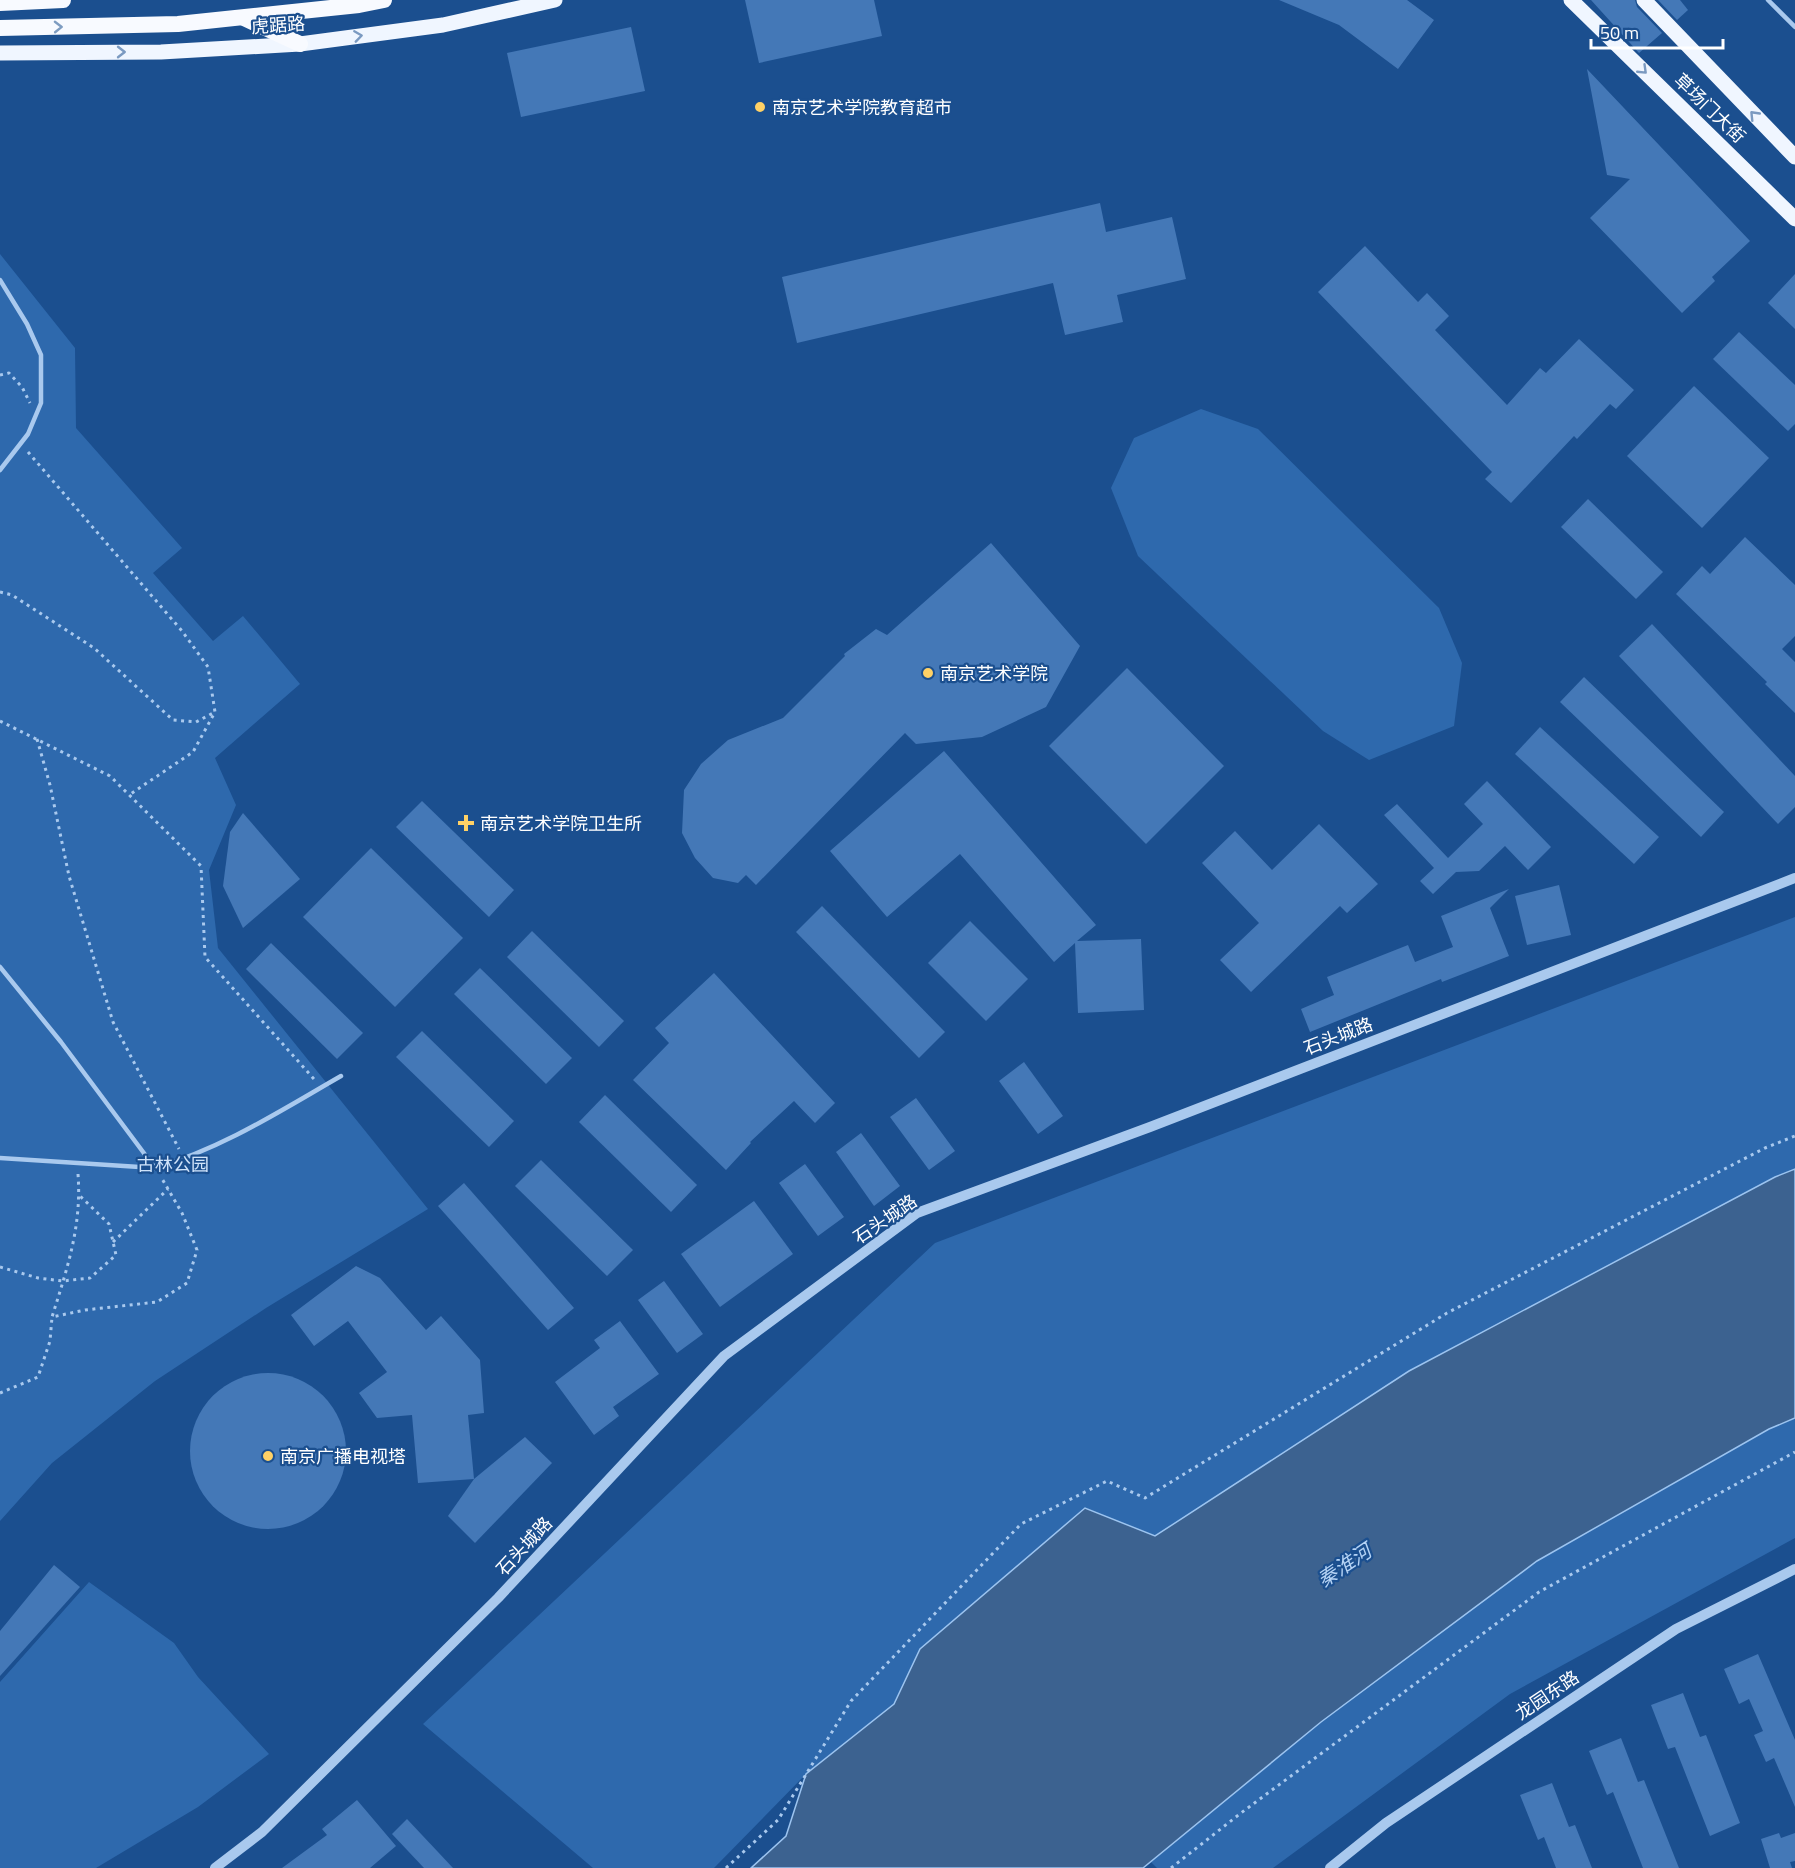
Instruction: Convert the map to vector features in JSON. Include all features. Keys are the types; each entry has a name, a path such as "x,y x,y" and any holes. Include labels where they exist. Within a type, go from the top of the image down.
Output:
{"highway":[{"path":"0,3 63,0"},
{"path":"0,28 178,24 358,5 384,0"},
{"path":"243,17 300,44"}],"main road":[{"name":"虎踞路","path":"0,53 161,52 300,44 443,25 555,0"},
{"name":"草场门大街","path":"1571,0 1795,219"},
{"name":"草场门大街","path":"1644,0 1795,157"}],"street":[{"name":"石头城路","path":"215,1868 262,1832 498,1598 724,1356 917,1213 1161,1122 1795,878"},
{"name":"龙园东路","path":"1330,1868 1386,1823 1676,1629 1795,1569"}],"lane":[{"path":"1768,0 1795,27"},
{"path":"0,280 27,324 41,355 40,403 28,434 0,470"},
{"path":"0,968 61,1042 155,1168"},
{"path":"0,1158 155,1168 185,1159 229,1140 341,1076"}],"path":[{"path":"0,375 9,373 22,387 35,415"},
{"path":"21,443 182,631 208,667 214,712 193,752 129,795"},
{"path":"0,592 12,595 94,648 173,720 196,722 214,712"},
{"path":"0,721 110,776 201,866 205,957 321,1087"},
{"path":"37,739 50,785 69,876 113,1022 185,1159"},
{"path":"726,1868 778,1820 850,1701 1021,1524 1107,1482 1145,1497 1447,1313 1754,1154 1795,1137"},
{"path":"0,1393 38,1377 50,1341 52,1317 76,1231 80,1196 77,1163"},
{"path":"52,1317 85,1310 157,1302 187,1283 196,1250 182,1213 155,1168"},
{"path":"113,1242 168,1189"},
{"path":"0,1268 38,1278 63,1281 90,1278 116,1255 109,1224 80,1196"},
{"path":"1171,1868 1539,1592 1795,1452"}],"green space":[{"name":"古林公园","path":"0,254 75,348 76,428 182,548 153,573 213,641 243,616 300,684 215,758 236,805 209,870 218,948 428,1209 266,1308 155,1381 52,1463 0,1521"},
{"path":"1201,409 1258,429 1439,608 1462,663 1454,726 1369,760 1323,731 1138,556 1111,488 1134,438"},
{"path":"1795,917 1795,1538 1510,1694 1273,1868 1157,1868 1151,1862 1155,1536 921,1649 894,1704 806,1774 714,1868 593,1868 423,1724 935,1243"},
{"path":"89,1582 174,1643 198,1677 269,1754 198,1807 96,1868 0,1868 0,1682"}],"water":[{"name":"秦淮河","path":"1795,1169 1795,1418 1769,1429 1537,1561 1321,1722 1143,1868 751,1868 786,1836 806,1774 894,1704 920,1649 1085,1508 1155,1536 1409,1371 1775,1177"}],"building":[{"path":"745,0 874,0 882,36 759,63"},
{"path":"1279,0 1407,0 1434,20 1398,69 1339,25"},
{"path":"1591,0 1635,0 1637,7 1662,33 1639,53"},
{"path":"1658,0 1680,0 1688,10 1677,20"},
{"path":"631,27 645,91 521,117 507,53"},
{"path":"1587,69 1750,241 1712,277 1715,281 1682,313 1590,218 1630,179 1607,175"},
{"path":"1100,203 1106,232 1172,217 1186,279 1117,295 1123,322 1065,335 1053,283 797,343 782,277"},
{"path":"1365,246 1418,302 1427,293 1449,316 1435,330 1507,405 1540,368 1546,373 1579,339 1634,390 1616,409 1610,404 1577,439 1574,436 1511,503 1485,479 1492,472 1318,292"},
{"path":"1795,274 1795,329 1768,303"},
{"path":"1739,332 1795,385 1795,424 1788,431 1713,359"},
{"path":"1694,386 1769,458 1702,528 1627,456"},
{"path":"1588,499 1663,572 1636,599 1561,527"},
{"path":"1745,537 1795,585 1795,636 1782,649 1795,662 1795,713 1765,684 1767,682 1676,594 1702,566 1710,574"},
{"path":"991,543 1080,646 1046,707 982,737 916,744 905,733 756,885 746,875 738,883 713,878 695,858 682,833 684,790 701,764 728,740 783,718 845,656 844,654 876,629 887,635"},
{"path":"1652,624 1795,776 1795,807 1778,824 1619,656"},
{"path":"1127,668 1224,766 1146,844 1049,746"},
{"path":"1584,677 1724,812 1701,837 1560,702"},
{"path":"1540,727 1659,837 1634,864 1515,754"},
{"path":"944,751 1096,925 1077,941 1141,939 1144,1010 1078,1013 1075,943 1054,962 960,854 887,917 830,851"},
{"path":"1487,781 1551,847 1528,870 1505,846 1479,871 1456,872 1433,894 1420,881 1434,868 1384,815 1397,804 1448,858 1483,824 1464,804"},
{"path":"422,801 514,890 489,917 396,827"},
{"path":"243,813 300,879 243,928 223,886 230,832"},
{"path":"1319,824 1378,884 1347,913 1340,906 1251,992 1220,960 1259,923 1202,863 1235,831 1272,870"},
{"path":"371,848 463,938 395,1007 303,917"},
{"path":"1559,885 1571,935 1527,945 1515,896"},
{"path":"1509,889 1490,908 1509,956 1442,982 1441,979 1310,1032 1301,1009 1334,995 1327,977 1408,945 1415,962 1453,947 1441,916"},
{"path":"822,906 945,1032 919,1058 796,932"},
{"path":"970,921 1028,979 986,1021 928,963"},
{"path":"532,931 624,1021 599,1047 507,957"},
{"path":"271,943 363,1033 337,1059 246,969"},
{"path":"480,968 572,1058 546,1084 454,994"},
{"path":"714,973 835,1103 815,1123 794,1101 750,1142 726,1170 633,1080 669,1043 655,1028"},
{"path":"422,1031 514,1121 489,1147 396,1057"},
{"path":"1024,1062 1063,1116 1038,1134 999,1081"},
{"path":"605,1095 697,1185 671,1212 579,1122"},
{"path":"916,1098 955,1151 929,1170 890,1117"},
{"path":"861,1133 900,1186 874,1206 836,1152"},
{"path":"541,1160 633,1250 607,1276 515,1186"},
{"path":"805,1164 844,1217 818,1236 779,1183"},
{"path":"464,1183 574,1308 548,1330 438,1206"},
{"path":"754,1201 793,1254 720,1307 681,1254"},
{"path":"356,1266 380,1278 426,1330 441,1316 480,1360 484,1413 468,1415 474,1479 418,1483 412,1415 377,1418 359,1393 387,1372 348,1321 314,1346 291,1315"},
{"path":"664,1281 703,1334 677,1353 638,1300"},
{"path":"620,1321 659,1374 613,1407 619,1416 594,1435 555,1382 600,1348 594,1340"},
{"name":"南京广播电视塔","path":"268,1373 283,1374 298,1379 323,1396 340,1421 345,1436 345,1466 340,1481 323,1506 298,1523 283,1528 268,1529 253,1528 238,1523 213,1506 196,1481 191,1466 190,1451 191,1436 196,1421 213,1396 238,1379 253,1374"},
{"path":"525,1437 552,1463 475,1543 448,1516 474,1479"},
{"path":"54,1565 80,1587 0,1676 0,1631"},
{"path":"1758,1654 1795,1740 1795,1807 1774,1758 1766,1762 1754,1735 1763,1731 1749,1699 1739,1704 1724,1669"},
{"path":"1683,1693 1700,1737 1706,1735 1740,1823 1710,1836 1675,1747 1668,1749 1651,1705"},
{"path":"1621,1738 1638,1782 1644,1780 1679,1868 1643,1868 1613,1792 1607,1795 1589,1751"},
{"path":"1552,1783 1569,1827 1575,1825 1592,1868 1556,1868 1544,1837 1538,1840 1520,1795"},
{"path":"357,1800 396,1846 370,1868 282,1868 327,1835 322,1829"},
{"path":"407,1819 453,1868 424,1868 392,1834"},
{"path":"1779,1833 1781,1838 1795,1833 1795,1861 1790,1862 1792,1868 1770,1868 1761,1839"}],"place":[{"name":"南京艺术学院教育超市","path":"760,107"},
{"name":"南京艺术学院","path":"928,673"},
{"name":"南京艺术学院卫生所","path":"466,823"},
{"name":"南京广播电视塔","path":"268,1456"}]}
